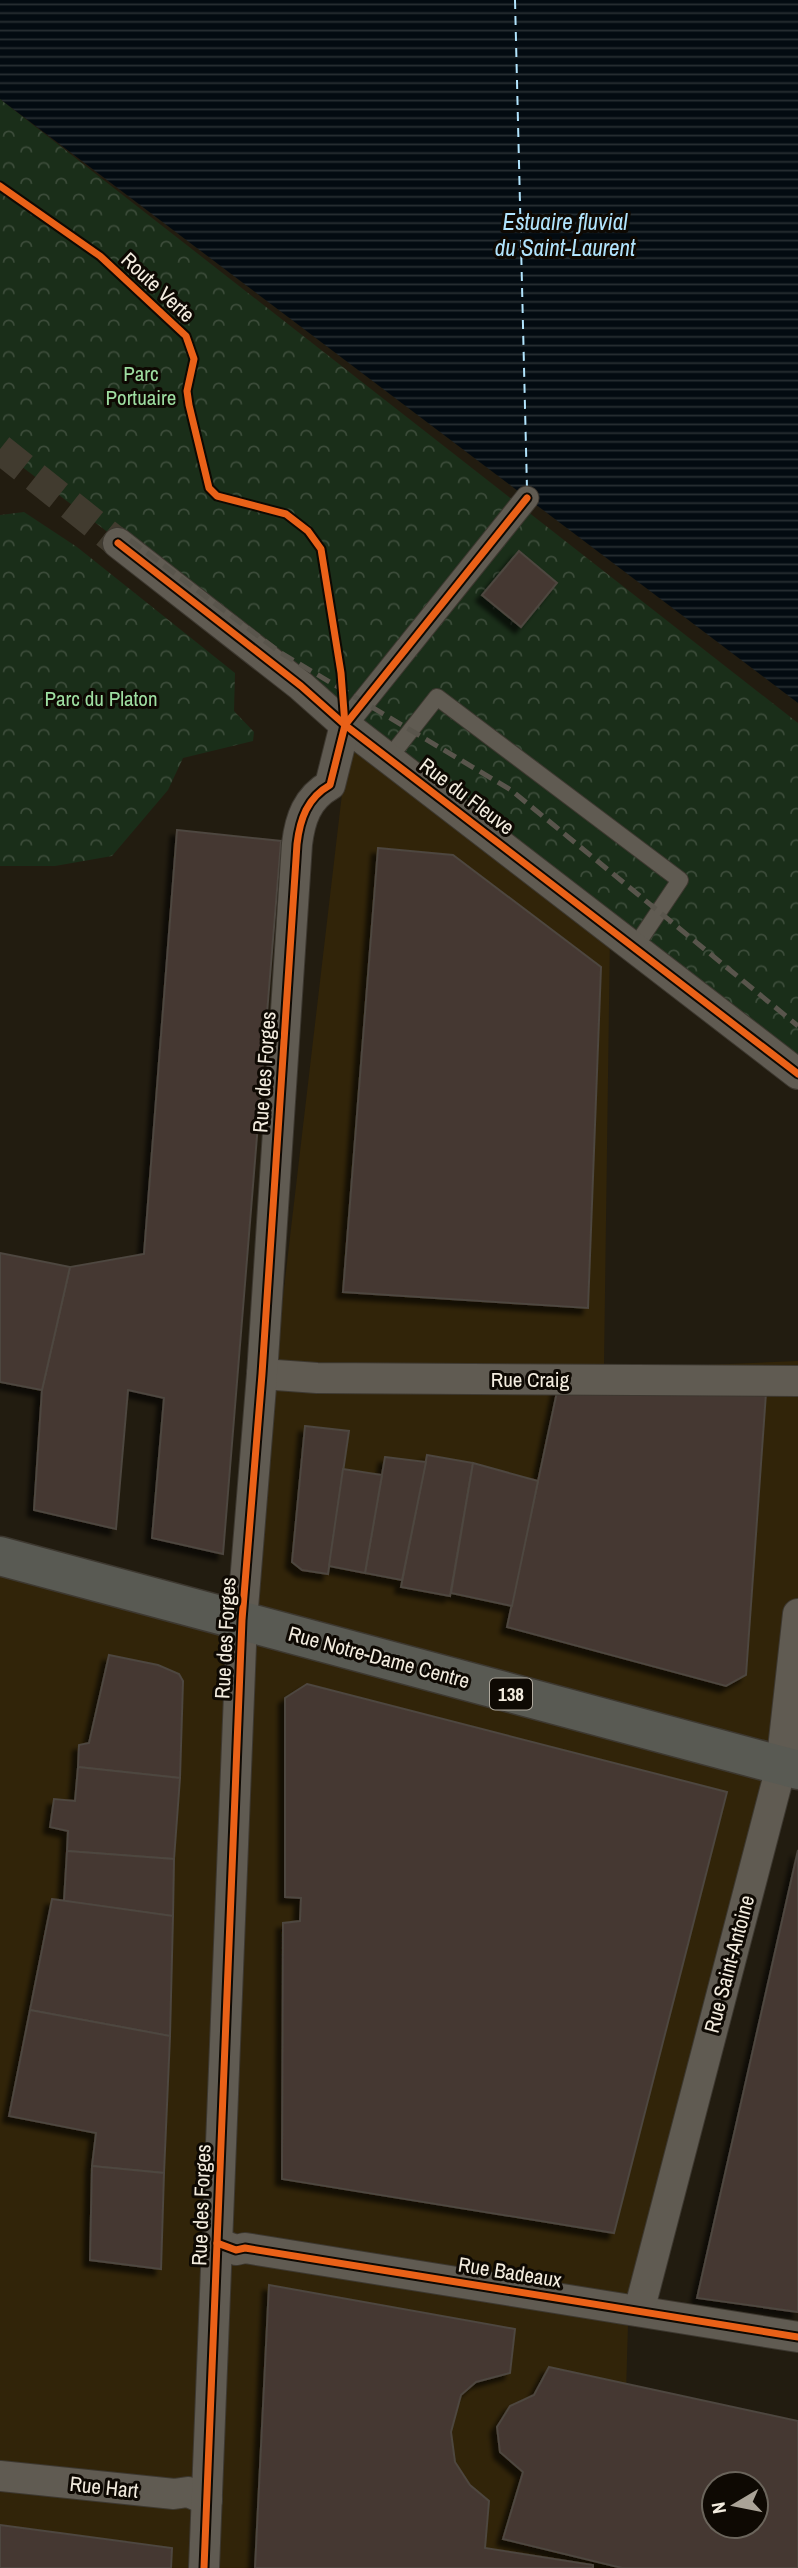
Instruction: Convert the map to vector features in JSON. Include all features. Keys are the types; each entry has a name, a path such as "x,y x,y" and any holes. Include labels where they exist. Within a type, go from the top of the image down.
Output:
{"main road":[{"name":"Rue Notre-Dame Centre","path":"0,1556 789,1768"}],"street":[{"path":"345,725 527,498"},
{"name":"Rue du Fleuve","path":"118,543 301,686 345,725 798,1074"},
{"name":"Rue des Forges","path":"204,2568 242,1620 262,1374 296,844 303,814 321,790 330,785 345,725"},
{"name":"Rue Craig","path":"262,1374 317,1378 798,1381"},
{"name":"Rue Saint-Antoine","path":"639,2311 789,1768 798,1614"},
{"name":"Rue Badeaux","path":"217,2244 236,2250 244,2248 798,2337"},
{"name":"Rue Hart","path":"0,2476 174,2494 188,2492 207,2500"}],"lane":[{"path":"389,758 437,697 680,880 635,947"}],"shaded area":[{"path":"349,734 610,934 604,1364 270,1380 279,1331"},
{"path":"798,1361 798,1612 780,1766 249,1617 269,1384"},
{"path":"0,1554 235,1624 209,2492 0,2474"},
{"path":"246,1624 779,1769 628,2324 621,2568 217,2568"},
{"path":"0,2480 210,2501 206,2568 0,2568"}],"green space":[{"name":"Parc Portuaire","path":"0,99 798,723 798,1059 0,450"},
{"name":"Parc du Platon","path":"24,512 77,547 235,673 234,711 254,732 253,741 183,758 168,790 112,856 55,866 0,866 0,515"}],"water":[{"name":"Estuaire fluvial du Saint-Laurent","path":"0,0 798,0 798,703 0,99"}],"building":[{"path":"519,551 557,583 521,627 482,595"},
{"path":"177,830 281,841 223,1554 152,1538 164,1398 128,1390 116,1529 34,1510 42,1390 70,1267 144,1254"},
{"path":"378,848 453,855 601,967 588,1308 343,1292"},
{"path":"0,1253 70,1267 42,1390 0,1382"},
{"path":"558,1387 766,1393 746,1675 726,1686 507,1627"},
{"path":"305,1426 349,1431 328,1574 302,1570 292,1562"},
{"path":"427,1455 473,1463 450,1596 401,1587"},
{"path":"385,1457 426,1462 402,1580 365,1573"},
{"path":"473,1463 538,1481 512,1606 451,1593"},
{"path":"343,1469 382,1475 365,1573 329,1566"},
{"path":"109,1655 158,1665 179,1674 183,1681 180,1778 78,1767 79,1745 89,1743"},
{"path":"307,1684 727,1792 614,2233 282,2179 283,1923 300,1921 301,1898 285,1897 285,1698"},
{"path":"78,1767 180,1778 174,1859 67,1851 68,1831 50,1827 54,1799 75,1801"},
{"path":"798,1850 798,2312 697,2298"},
{"path":"67,1851 174,1859 173,1916 64,1901"},
{"path":"52,1899 173,1916 170,2036 30,2010"},
{"path":"30,2010 170,2036 164,2173 92,2166 96,2133 9,2116"},
{"path":"92,2166 164,2173 161,2269 90,2260"},
{"path":"269,2285 515,2329 510,2373 476,2382 461,2395 451,2432 455,2462 470,2485 489,2501 485,2548 593,2565 593,2568 255,2568"},
{"path":"549,2367 798,2421 798,2568 622,2568 503,2539 523,2472 500,2452 497,2427 510,2406 534,2395"},
{"path":"0,2525 172,2548 171,2568 0,2568"}],"ferry route":[{"path":"515,0 527,489"}],"tunnel":[{"path":"0,449 118,543"}],"railway":[{"path":"130,540 281,653 511,790 798,1026"}],"cycle path":[{"name":"Route Verte","path":"0,186 100,256 186,336 194,359 187,391 189,405 209,488 217,496 286,514 308,531 321,549 341,673 345,725 330,785 316,796 306,810 297,844 262,1374 242,1620 204,2568"},
{"path":"345,725 527,498"},
{"path":"118,543 301,686 345,725 798,1074"},
{"path":"217,2243 236,2250 245,2248 798,2337"}]}
